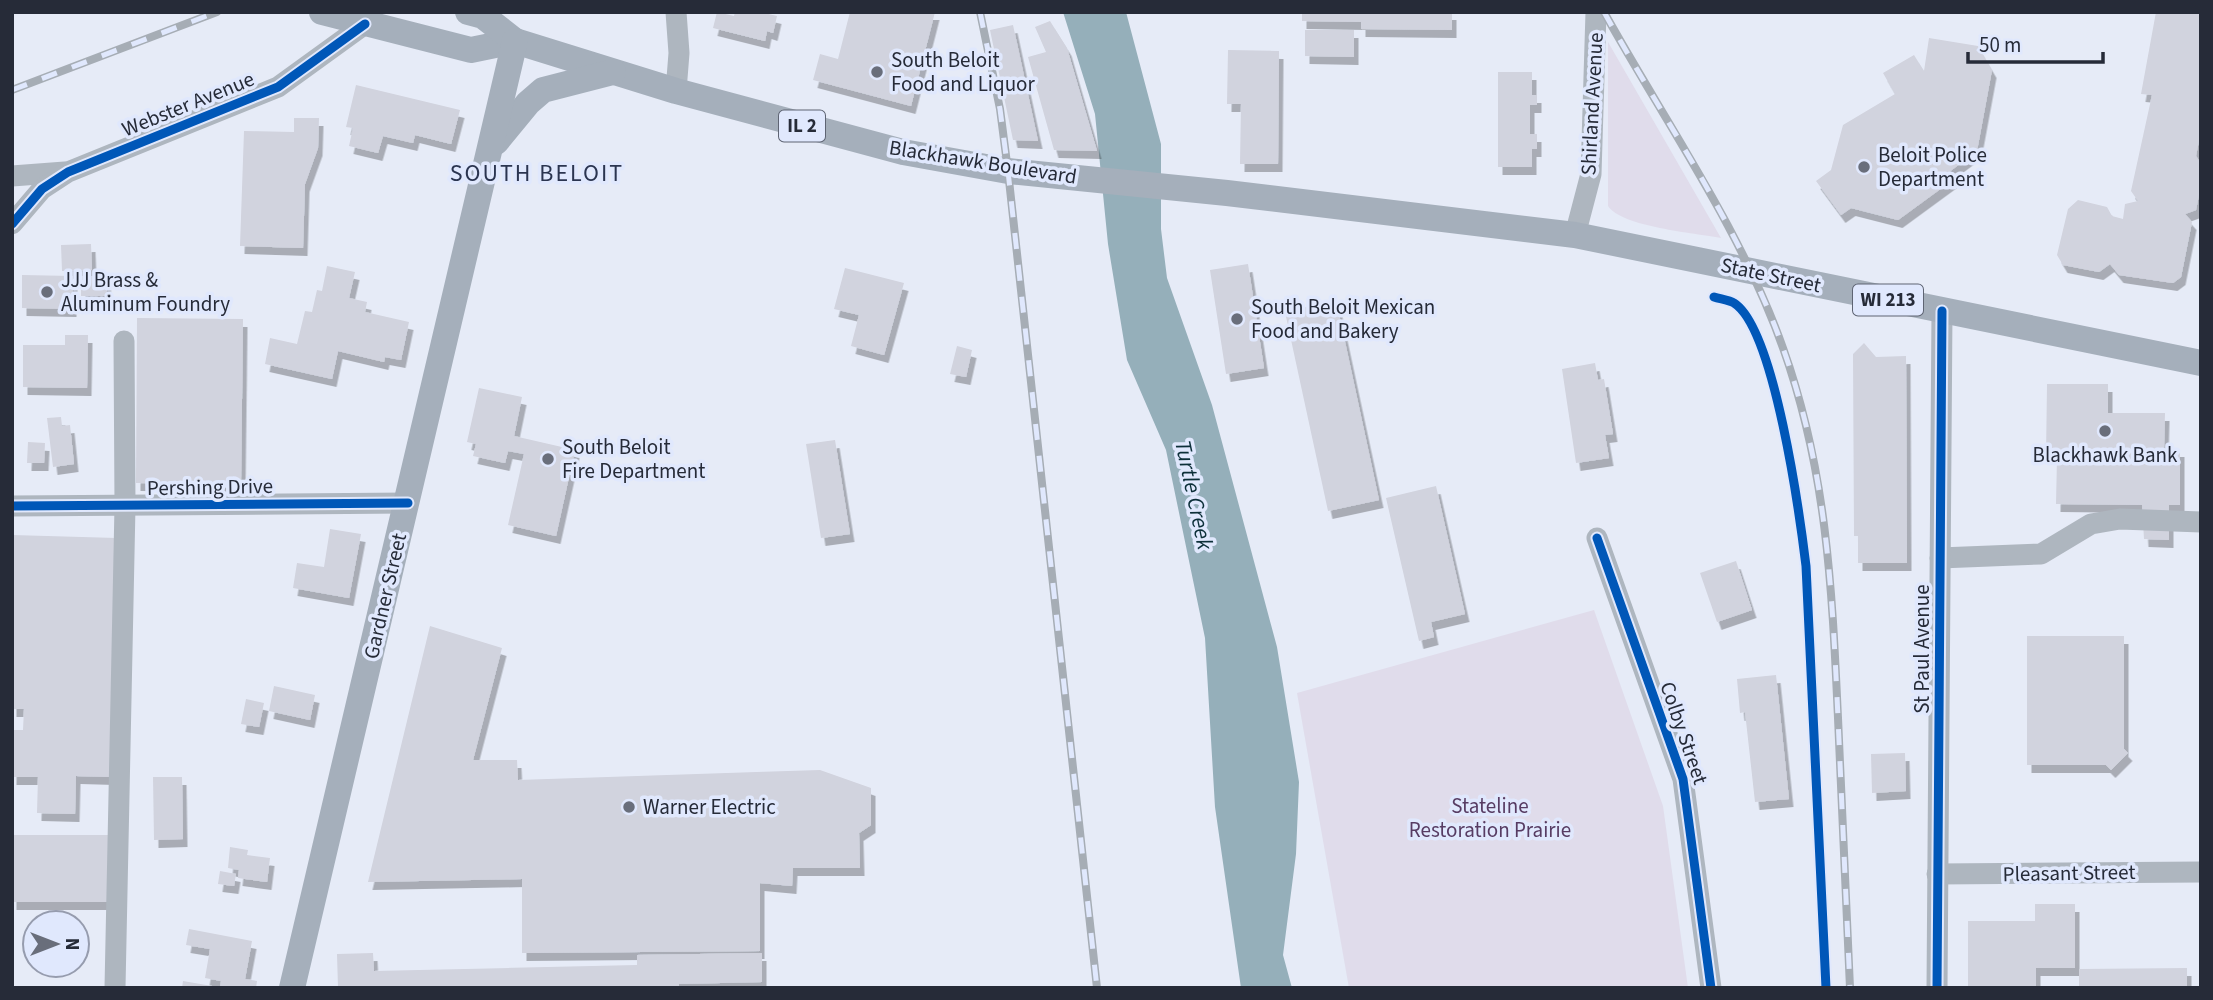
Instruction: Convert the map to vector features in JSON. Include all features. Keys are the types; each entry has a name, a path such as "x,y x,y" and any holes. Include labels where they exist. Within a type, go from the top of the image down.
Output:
{"main road":[{"name":"Blackhawk Boulevard","path":"322,12 471,50 515,41"},
{"name":"Blackhawk Boulevard","path":"468,12 483,16 515,41 676,92 903,152 1008,170 1464,220"},
{"name":"Gardner Street","path":"292,988 493,146 515,41"},
{"path":"493,146 527,103 543,90 613,72"},
{"name":"State Street","path":"1464,220 1575,235 2201,363"}],"street":[{"path":"676,12 679,53 676,92"},
{"name":"Shirland Avenue","path":"1575,235 1591,174 1596,12"},
{"name":"Webster Avenue","path":"16,217 42,189 68,172 278,87 365,24"},
{"path":"12,176 68,172"},
{"name":"St Paul Avenue","path":"1937,988 1942,311"},
{"path":"115,988 125,506 124,341"},
{"name":"Pershing Drive","path":"12,506 408,503"},
{"path":"1940,558 2041,554 2091,524 2120,519 2201,522"},
{"name":"Colby Street","path":"1597,538 1683,779 1712,988"},
{"name":"Pleasant Street","path":"1937,874 2201,872"}],"green space":[{"path":"1608,42 1721,238 1643,224 1616,213 1608,206"},
{"name":"Stateline Restoration Prairie","path":"1594,610 1663,806 1688,988 1349,988 1297,693"}],"water":[{"name":"Turtle Creek","path":"1063,12 1126,12 1161,144 1161,229 1167,278 1212,405 1277,647 1299,782 1296,854 1283,955 1292,988 1241,988 1215,807 1205,638 1166,450 1127,360 1108,244 1095,114"}],"building":[{"path":"717,12 734,16 735,12 760,12 777,16 773,33 767,31 765,41 713,28"},
{"name":"South Beloit Food and Liquor","path":"850,12 935,12 911,106 813,80 820,54 838,59"},
{"path":"1302,12 1452,12 1452,30 1361,29 1361,22 1302,21"},
{"path":"2156,12 2201,12 2201,130 2196,156 2201,164 2201,185 2196,210 2185,214 2192,222 2181,277 2173,283 2119,275 2110,264 2099,272 2063,265 2057,255 2068,209 2078,200 2107,207 2112,216 2123,219 2125,204 2138,201 2131,191 2152,95 2141,94"},
{"path":"1050,21 1067,48 1097,151 1054,150 1028,57 1046,52 1035,27"},
{"path":"1013,25 1038,141 1013,140 990,30"},
{"path":"1305,30 1354,30 1354,57 1305,56"},
{"path":"1929,38 1978,46 1992,70 1977,151 1949,172 1954,179 1898,220 1851,208 1841,215 1816,181 1831,170 1843,125 1895,94 1883,73 1914,55 1924,71"},
{"path":"1228,50 1279,51 1278,164 1240,164 1241,104 1227,104"},
{"path":"1498,72 1532,72 1532,95 1537,95 1537,105 1530,105 1530,134 1537,134 1537,149 1532,149 1532,167 1498,167"},
{"path":"356,85 460,110 451,144 415,135 413,143 383,136 378,153 349,146 353,128 346,127"},
{"path":"294,118 319,118 318,148 305,184 303,248 240,246 244,131 294,132"},
{"path":"91,244 92,270 62,271 61,245"},
{"name":"South Beloit Mexican Food and Bakery","path":"1248,264 1264,368 1226,374 1210,270"},
{"path":"327,266 355,272 349,298 367,302 365,312 409,322 401,360 385,357 384,362 338,351 332,379 265,364 270,338 297,344 305,311 312,312 317,290 322,291"},
{"path":"845,268 904,283 884,355 851,346 859,315 834,309"},
{"name":"JJJ Brass & Aluminum Foundry","path":"22,275 73,276 72,309 22,308"},
{"path":"81,276 106,276 107,296 81,296"},
{"path":"1336,300 1379,500 1328,511 1285,312"},
{"path":"137,318 243,319 241,484 136,483"},
{"path":"65,335 88,335 87,388 23,387 23,345 65,345"},
{"path":"1864,343 1876,357 1906,356 1907,563 1858,563 1858,536 1854,536 1853,354"},
{"path":"957,346 972,350 966,377 950,374"},
{"path":"1595,363 1598,380 1604,379 1613,434 1605,435 1609,458 1576,463 1562,369"},
{"name":"Blackhawk Bank","path":"2047,384 2108,384 2108,413 2165,413 2164,449 2180,449 2180,505 2169,505 2169,540 2144,539 2142,505 2056,504 2057,457 2046,457"},
{"name":"South Beloit Fire Department","path":"479,388 522,397 514,436 575,450 556,536 508,525 524,454 508,451 505,463 473,456 476,444 467,442"},
{"path":"61,417 62,426 70,425 74,464 53,467 47,418"},
{"path":"835,440 850,534 821,538 806,444"},
{"path":"28,442 45,443 44,463 27,463"},
{"path":"1436,486 1465,614 1431,622 1434,637 1419,641 1386,498"},
{"path":"330,529 361,534 349,598 293,588 297,563 324,567"},
{"path":"12,535 117,538 111,777 76,776 75,814 37,813 38,777 12,777 13,730 23,730 24,709 12,709"},
{"path":"1736,561 1752,610 1717,622 1700,573"},
{"name":"Warner Electric","path":"430,626 502,648 473,760 517,760 518,780 820,770 871,788 871,825 859,833 860,868 793,868 792,886 760,883 760,951 522,953 522,879 368,882"},
{"path":"2027,636 2124,636 2124,749 2128,753 2111,770 2106,765 2027,765"},
{"path":"1776,675 1789,799 1755,802 1745,712 1740,713 1737,679"},
{"path":"274,686 315,695 310,720 269,711"},
{"path":"246,699 264,703 259,727 241,724"},
{"path":"1905,753 1906,791 1872,793 1871,754"},
{"path":"153,777 182,777 183,839 154,840"},
{"path":"12,835 113,835 113,902 12,902"},
{"path":"230,847 248,850 247,855 270,858 267,882 238,878 239,870 228,868"},
{"path":"220,871 236,874 234,886 218,884"},
{"path":"2035,904 2075,904 2075,968 2036,968 2036,988 1968,988 1968,921 2035,921"},
{"path":"189,929 252,941 245,979 257,981 256,988 220,988 221,981 205,978 210,949 186,945"},
{"path":"373,953 374,971 637,965 637,955 762,953 762,982 679,984 679,988 338,988 337,954"},
{"path":"2187,968 2187,988 2079,988 2079,969"},
{"path":"183,981 212,986 212,988 182,988"}],"railway":[{"path":"12,90 217,12"},
{"path":"980,12 1000,109 1008,171 1097,988"},
{"path":"1604,12 1701,177 1746,261 1766,304 1798,394 1818,485 1830,577 1850,988"}],"cycle path":[{"path":"12,224 42,189 68,172 278,87 365,24"},
{"path":"1714,297 1734,303 1749,320 1762,348 1783,426 1798,508 1806,566 1826,988"},
{"path":"1937,988 1942,311"},
{"path":"12,506 408,503"},
{"path":"1597,538 1683,779 1711,988"}],"place":[{"name":"South Beloit Food and Liquor","path":"877,72"},
{"name":"Beloit Police Department","path":"1864,167"},
{"name":"JJJ Brass & Aluminum Foundry","path":"47,292"},
{"name":"South Beloit Mexican Food and Bakery","path":"1237,319"},
{"name":"Blackhawk Bank","path":"2105,431"},
{"name":"South Beloit Fire Department","path":"548,459"},
{"name":"Warner Electric","path":"629,807"}],"district":[{"name":"SOUTH BELOIT","path":"537,173"}]}
